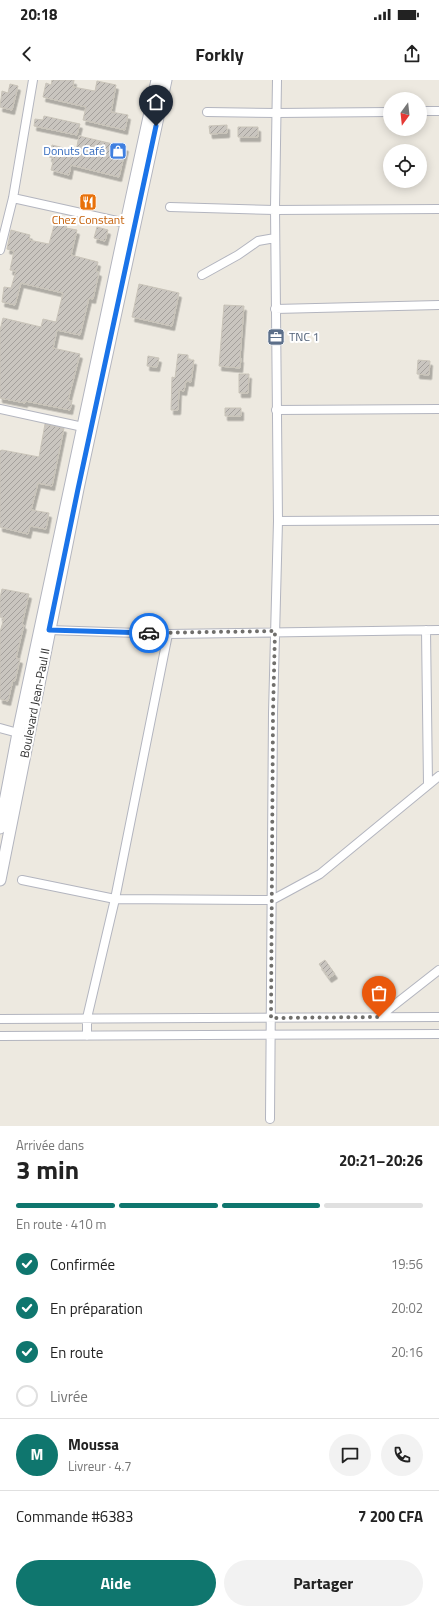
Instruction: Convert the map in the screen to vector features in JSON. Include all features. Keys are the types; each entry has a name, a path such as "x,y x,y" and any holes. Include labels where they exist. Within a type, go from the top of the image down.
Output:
{"main road":[{"name":"Boulevard Jean-Paul II","path":"0,828 18,733 157,80"},
{"name":"Boulevard Jean-Paul II","path":"0,880 78,489 166,80"}],"street":[{"path":"0,250 13,198 31,80"},
{"path":"270,1119 273,713 278,522 275,309 277,80"},
{"path":"427,111 439,111"},
{"path":"207,112 383,112"},
{"path":"13,198 126,223"},
{"path":"170,207 275,210 439,209"},
{"path":"202,275 238,255 258,241 275,238"},
{"path":"275,309 439,305"},
{"path":"0,409 83,427"},
{"path":"276,410 439,409"},
{"path":"278,522 439,520"},
{"path":"49,630 168,634 275,631 439,630"},
{"path":"426,630 428,784"},
{"path":"87,1036 87,1018 115,899 168,634"},
{"path":"0,728 18,733"},
{"path":"22,880 115,899 272,900 320,874 439,776"},
{"path":"379,1017 439,970"},
{"path":"0,1019 439,1017"},
{"path":"0,1036 439,1034"}],"building":[{"path":"52,80 74,80 73,87 95,91 97,81 116,85 111,112 128,115 125,130 83,120 86,107 43,97 46,83 51,85"},
{"path":"10,84 18,86 12,110 0,107 2,91 8,93"},
{"path":"44,116 80,124 77,135 34,126 35,119 43,120"},
{"path":"227,125 227,133 210,134 209,126"},
{"path":"238,127 258,127 258,137 238,137"},
{"path":"79,136 126,147 119,177 71,165 69,175 51,170 54,158 49,157 52,145 76,151"},
{"path":"55,222 67,225 66,228 77,230 71,255 98,262 96,271 99,272 93,299 89,298 80,335 57,330 53,348 80,354 68,400 72,401 70,410 25,401 25,403 0,398 0,330 3,318 41,327 43,319 56,322 63,293 21,283 15,305 2,302 4,287 11,288 16,271 10,270 14,251 7,249 11,230 30,235 29,240 49,244"},
{"path":"97,227 108,230 105,241 94,238"},
{"path":"139,284 179,293 172,326 132,317"},
{"path":"224,305 244,306 240,368 219,366"},
{"path":"178,354 188,355 188,360 194,360 191,382 186,381 184,391 179,390 178,410 171,410 172,377 175,378"},
{"path":"148,356 159,358 157,367 147,366"},
{"path":"418,360 430,361 429,375 417,374"},
{"path":"239,374 249,374 248,393 239,393"},
{"path":"225,408 241,408 241,416 225,416"},
{"path":"45,424 64,428 52,486 38,483 31,510 49,513 46,529 30,526 28,534 0,527 0,451 2,450 39,457"},
{"path":"2,589 29,594 22,624 24,625 16,658 20,659 15,681 13,680 8,701 0,699 0,632 4,618 0,617 0,598"},
{"path":"325,960 335,974 329,978 319,964"}],"way so far":[{"path":"149,633 168,634 275,631 271,1018 379,1017"}],"place":[{"name":"Donuts Café","path":"118,151"},
{"name":"Chez Constant","path":"88,202"},
{"name":"TNC 1","path":"276,337"}],"route":[{"path":"149,633 49,630 156,126"}]}
